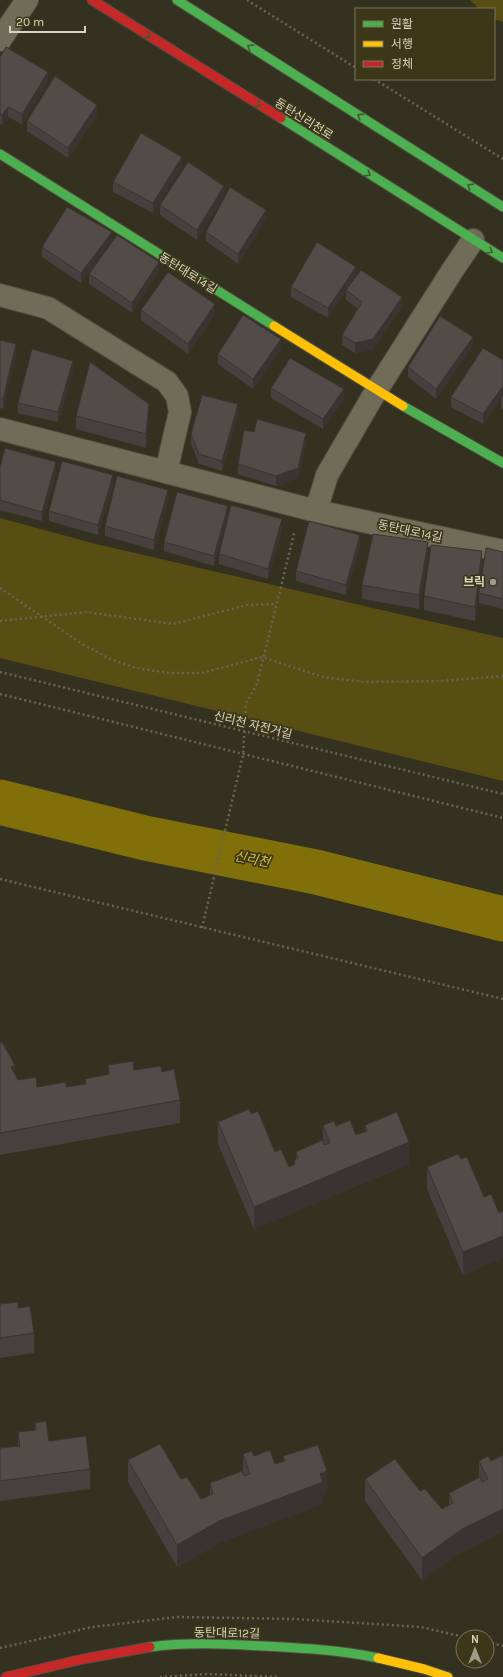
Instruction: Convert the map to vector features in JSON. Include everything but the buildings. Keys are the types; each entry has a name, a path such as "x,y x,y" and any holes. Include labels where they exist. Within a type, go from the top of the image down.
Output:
{"street":[{"path":"0,40 27,0"},
{"name":"동탄신리천로","path":"92,0 503,258"},
{"path":"177,0 503,207"},
{"name":"동탄대로14길","path":"0,154 376,392 503,463"},
{"path":"316,511 328,475 376,392 452,271 474,240"},
{"path":"0,295 48,308 167,382 177,396 180,412 166,472"},
{"name":"동탄대로14길","path":"0,429 316,511 503,550"},
{"name":"동탄대로12길","path":"6,1677 116,1652 162,1646 208,1644 272,1646 343,1652 429,1670 448,1677"}],"path":[{"path":"247,0 355,67"},
{"path":"376,80 503,159"},
{"path":"202,928 244,755 246,703 257,684 262,657 294,534 316,511"},
{"path":"0,588 42,617 110,659 136,668 170,674 202,673 262,657 323,677 364,682 442,681 503,676"},
{"path":"0,621 86,612 173,624 248,605 276,604"},
{"name":"신리천 자전거길","path":"0,672 503,794"},
{"path":"0,694 503,818"},
{"path":"0,879 503,999"},
{"path":"160,1677 207,1674 278,1677"}],"shaded area":[{"path":"470,0 503,0 503,22 495,19 495,8 478,8"},
{"path":"0,518 96,544 503,638 503,781 0,658"}],"waterway":[{"name":"신리천","path":"0,802 145,838 316,872 503,919"}],"traffic: fast":[{"path":"177,0 503,207"},
{"path":"281,118 503,258"},
{"path":"0,154 274,326"},
{"path":"403,406 503,463"},
{"path":"150,1647 192,1644 249,1645 320,1650 378,1658"}],"traffic: slow":[{"path":"274,326 403,406"},
{"path":"378,1658 424,1669 448,1677"}],"traffic: jam":[{"path":"92,0 281,118"},
{"path":"6,1677 83,1659 150,1647"}],"place":[{"name":"브릭","path":"493,582"}]}
